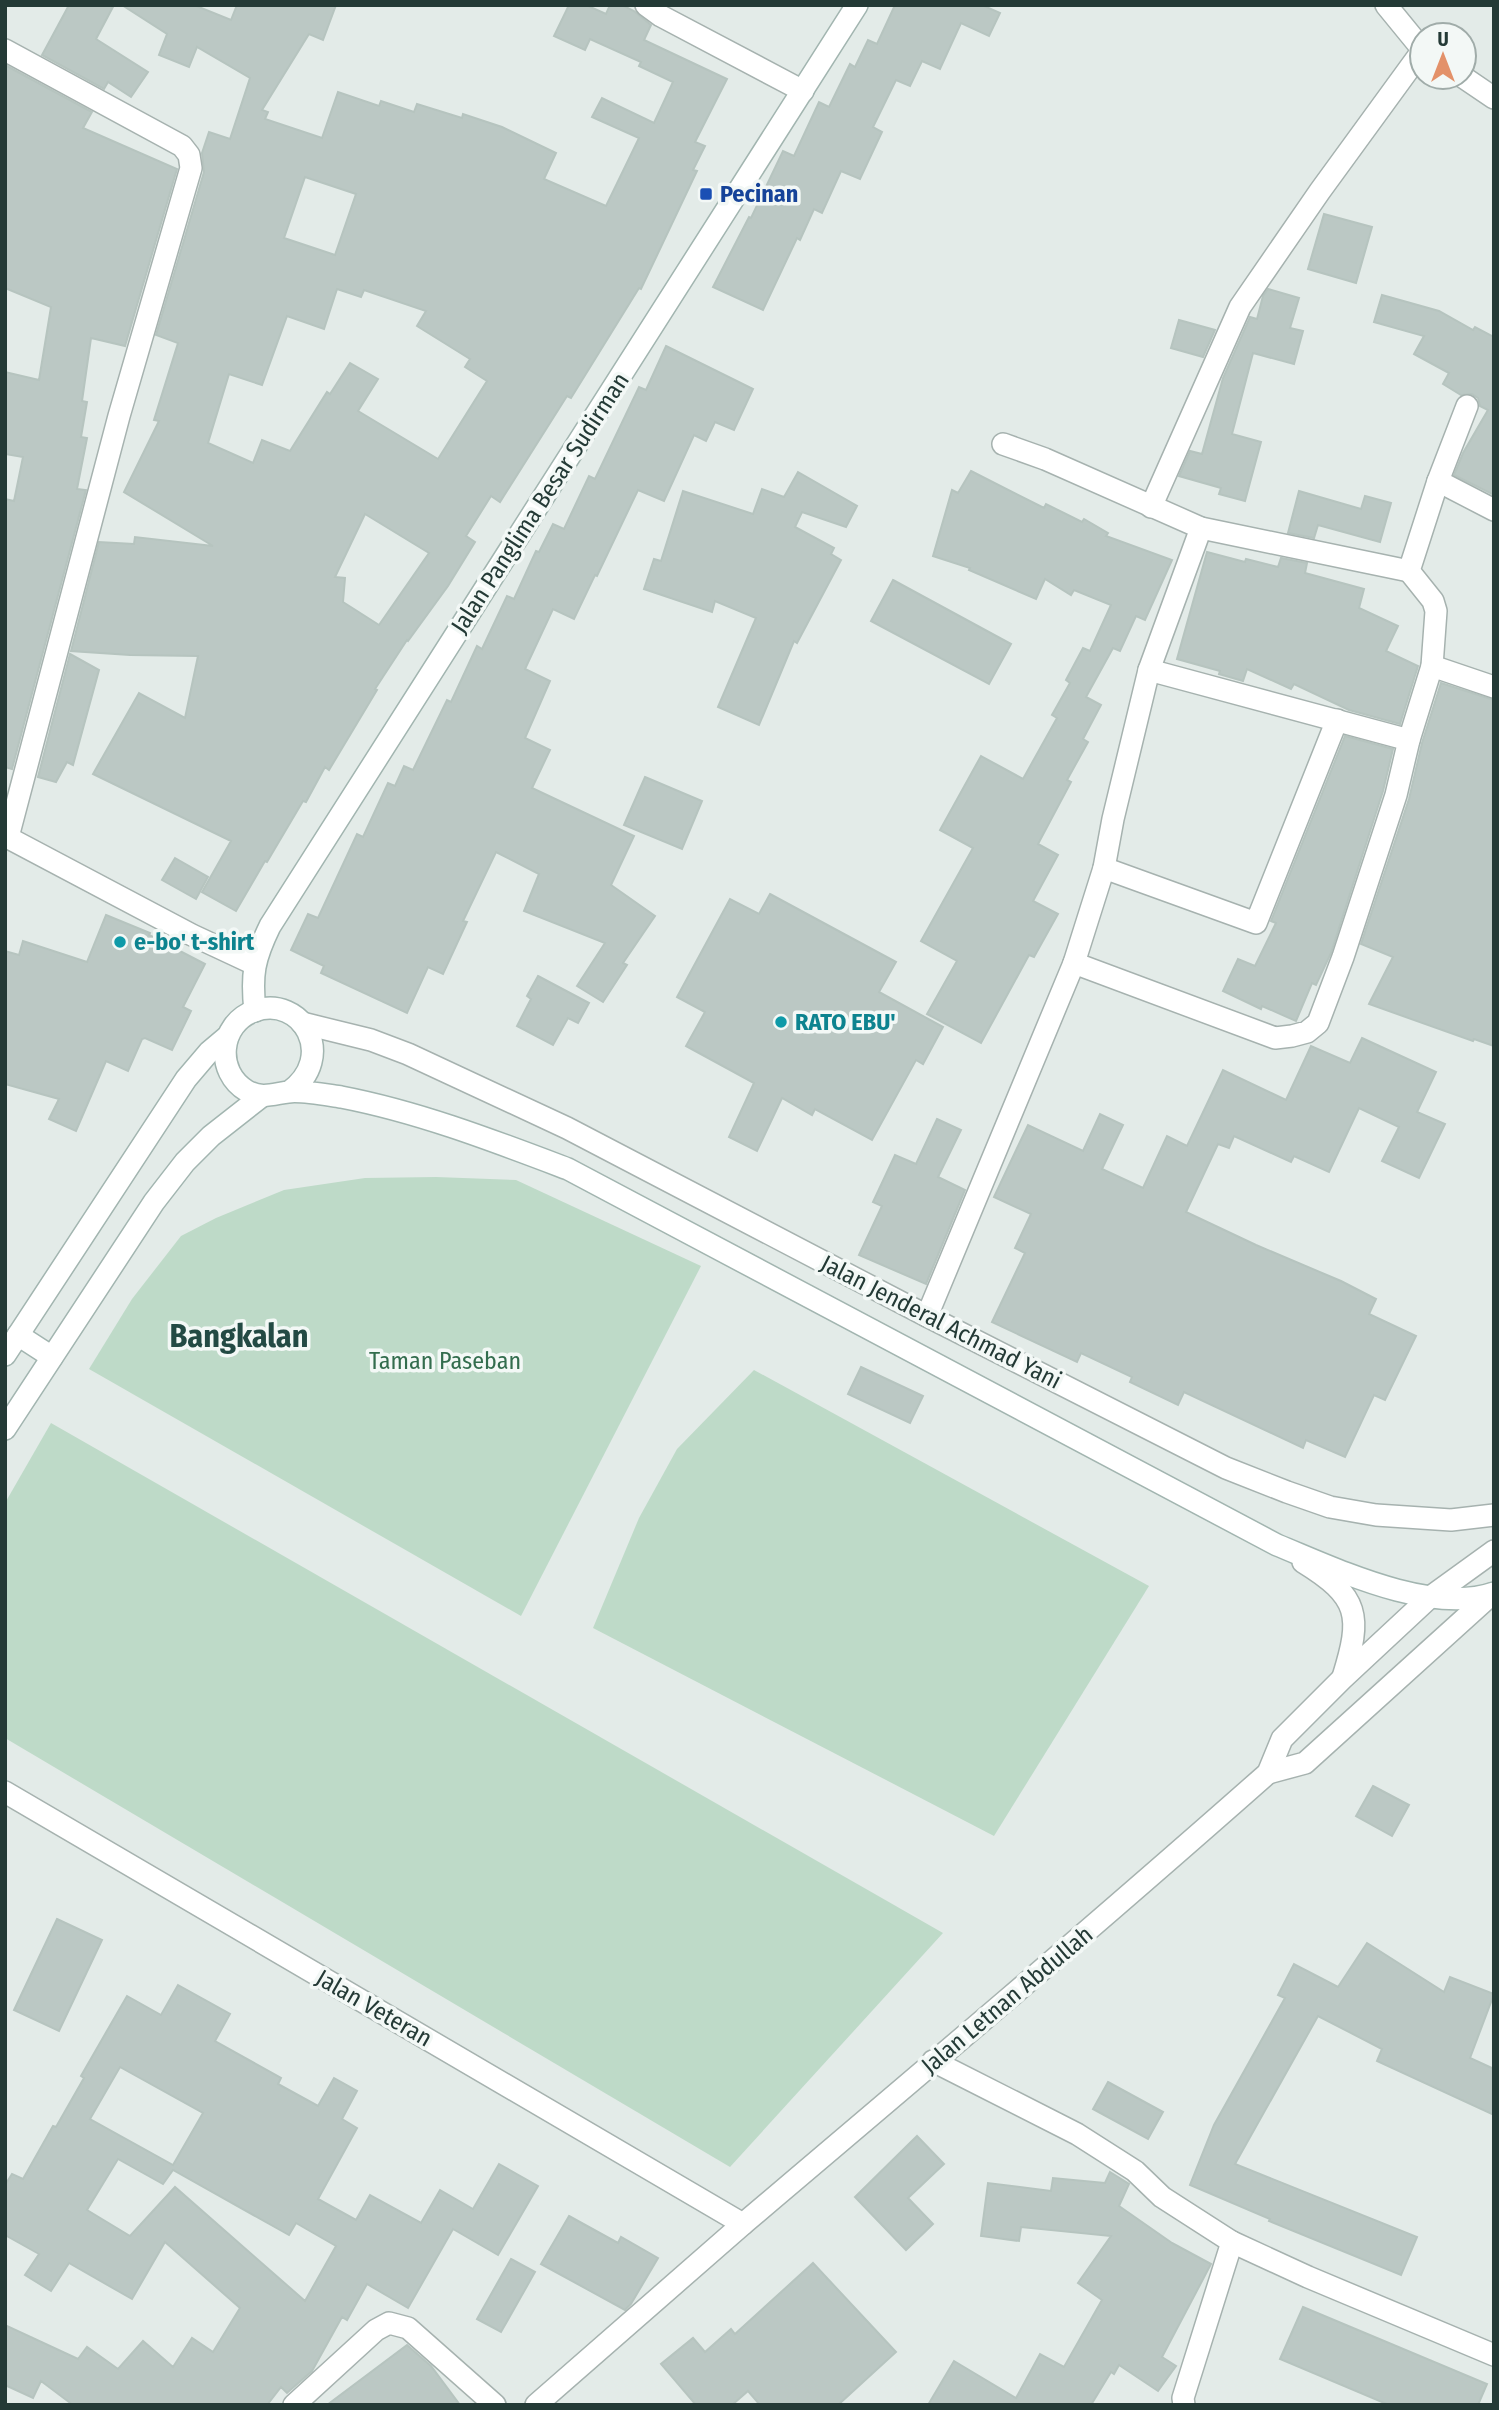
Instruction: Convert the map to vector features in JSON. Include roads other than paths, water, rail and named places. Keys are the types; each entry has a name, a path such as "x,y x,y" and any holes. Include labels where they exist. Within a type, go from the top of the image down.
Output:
{"street":[{"path":"646,5 661,16 803,91"},
{"name":"Jalan Panglima Besar Sudirman","path":"254,1011 254,964 270,926 857,5"},
{"path":"1386,5 1408,32"},
{"path":"5,50 182,146 189,155 191,168 119,416 7,836 192,935 254,964"},
{"path":"1151,507 1240,307 1408,69"},
{"path":"1478,87 1494,98"},
{"path":"1409,571 1438,481 1467,406"},
{"path":"1003,444 1045,459 1201,528 1409,571 1433,601 1436,611 1432,666 1409,740 1396,795 1343,957 1318,1023 1314,1027 1292,1036 1275,1038 1074,963"},
{"path":"1438,481 1494,510"},
{"path":"927,1316 1074,963 1104,869 1149,670 1201,528"},
{"path":"1432,666 1494,687"},
{"path":"1149,670 1409,740"},
{"path":"1104,869 1256,923 1337,720"},
{"path":"268,1008 281,1010 302,1023 310,1035 313,1061 308,1073 300,1084 275,1096 262,1096 239,1085 226,1063 224,1051 233,1025 254,1011 268,1008"},
{"name":"Jalan Jenderal Achmad Yani","path":"302,1023 370,1040 408,1054 567,1128 1226,1468 1330,1507 1376,1515 1451,1520 1494,1515"},
{"path":"5,1355 186,1079 209,1052 228,1036"},
{"name":"Jalan Jenderal Achmad Yani","path":"289,1091 372,1104 488,1139 568,1169 1276,1545"},
{"path":"5,1429 154,1202 185,1162 211,1136 262,1096"},
{"path":"18,1335 52,1357"},
{"path":"1276,1545 1341,1572 1430,1598 1461,1599 1493,1593"},
{"path":"1276,1545 1322,1573 1340,1588 1351,1608 1355,1624 1354,1642 1342,1679"},
{"name":"Jalan Letnan Abdullah","path":"536,2405 743,2224 1096,1925 1268,1773 1282,1739 1342,1679 1430,1598 1494,1551"},
{"name":"Jalan Letnan Abdullah","path":"1268,1773 1305,1763 1493,1593"},
{"name":"Jalan Veteran","path":"5,1792 743,2224"},
{"path":"933,2062 1076,2134 1135,2171 1162,2197 1232,2242 1494,2355"},
{"path":"1184,2405 1183,2398 1232,2242"},
{"path":"293,2405 376,2330 389,2323 408,2328 495,2405"}],"place":[{"name":"Pecinan","path":"706,194"},
{"name":"e-bo' t-shirt","path":"120,942"},
{"name":"RATO EBU'","path":"781,1022"}],"district":[{"name":"Bangkalan","path":"239,1336"}],"park label":[{"name":"Taman Paseban","path":"445,1361"}]}
